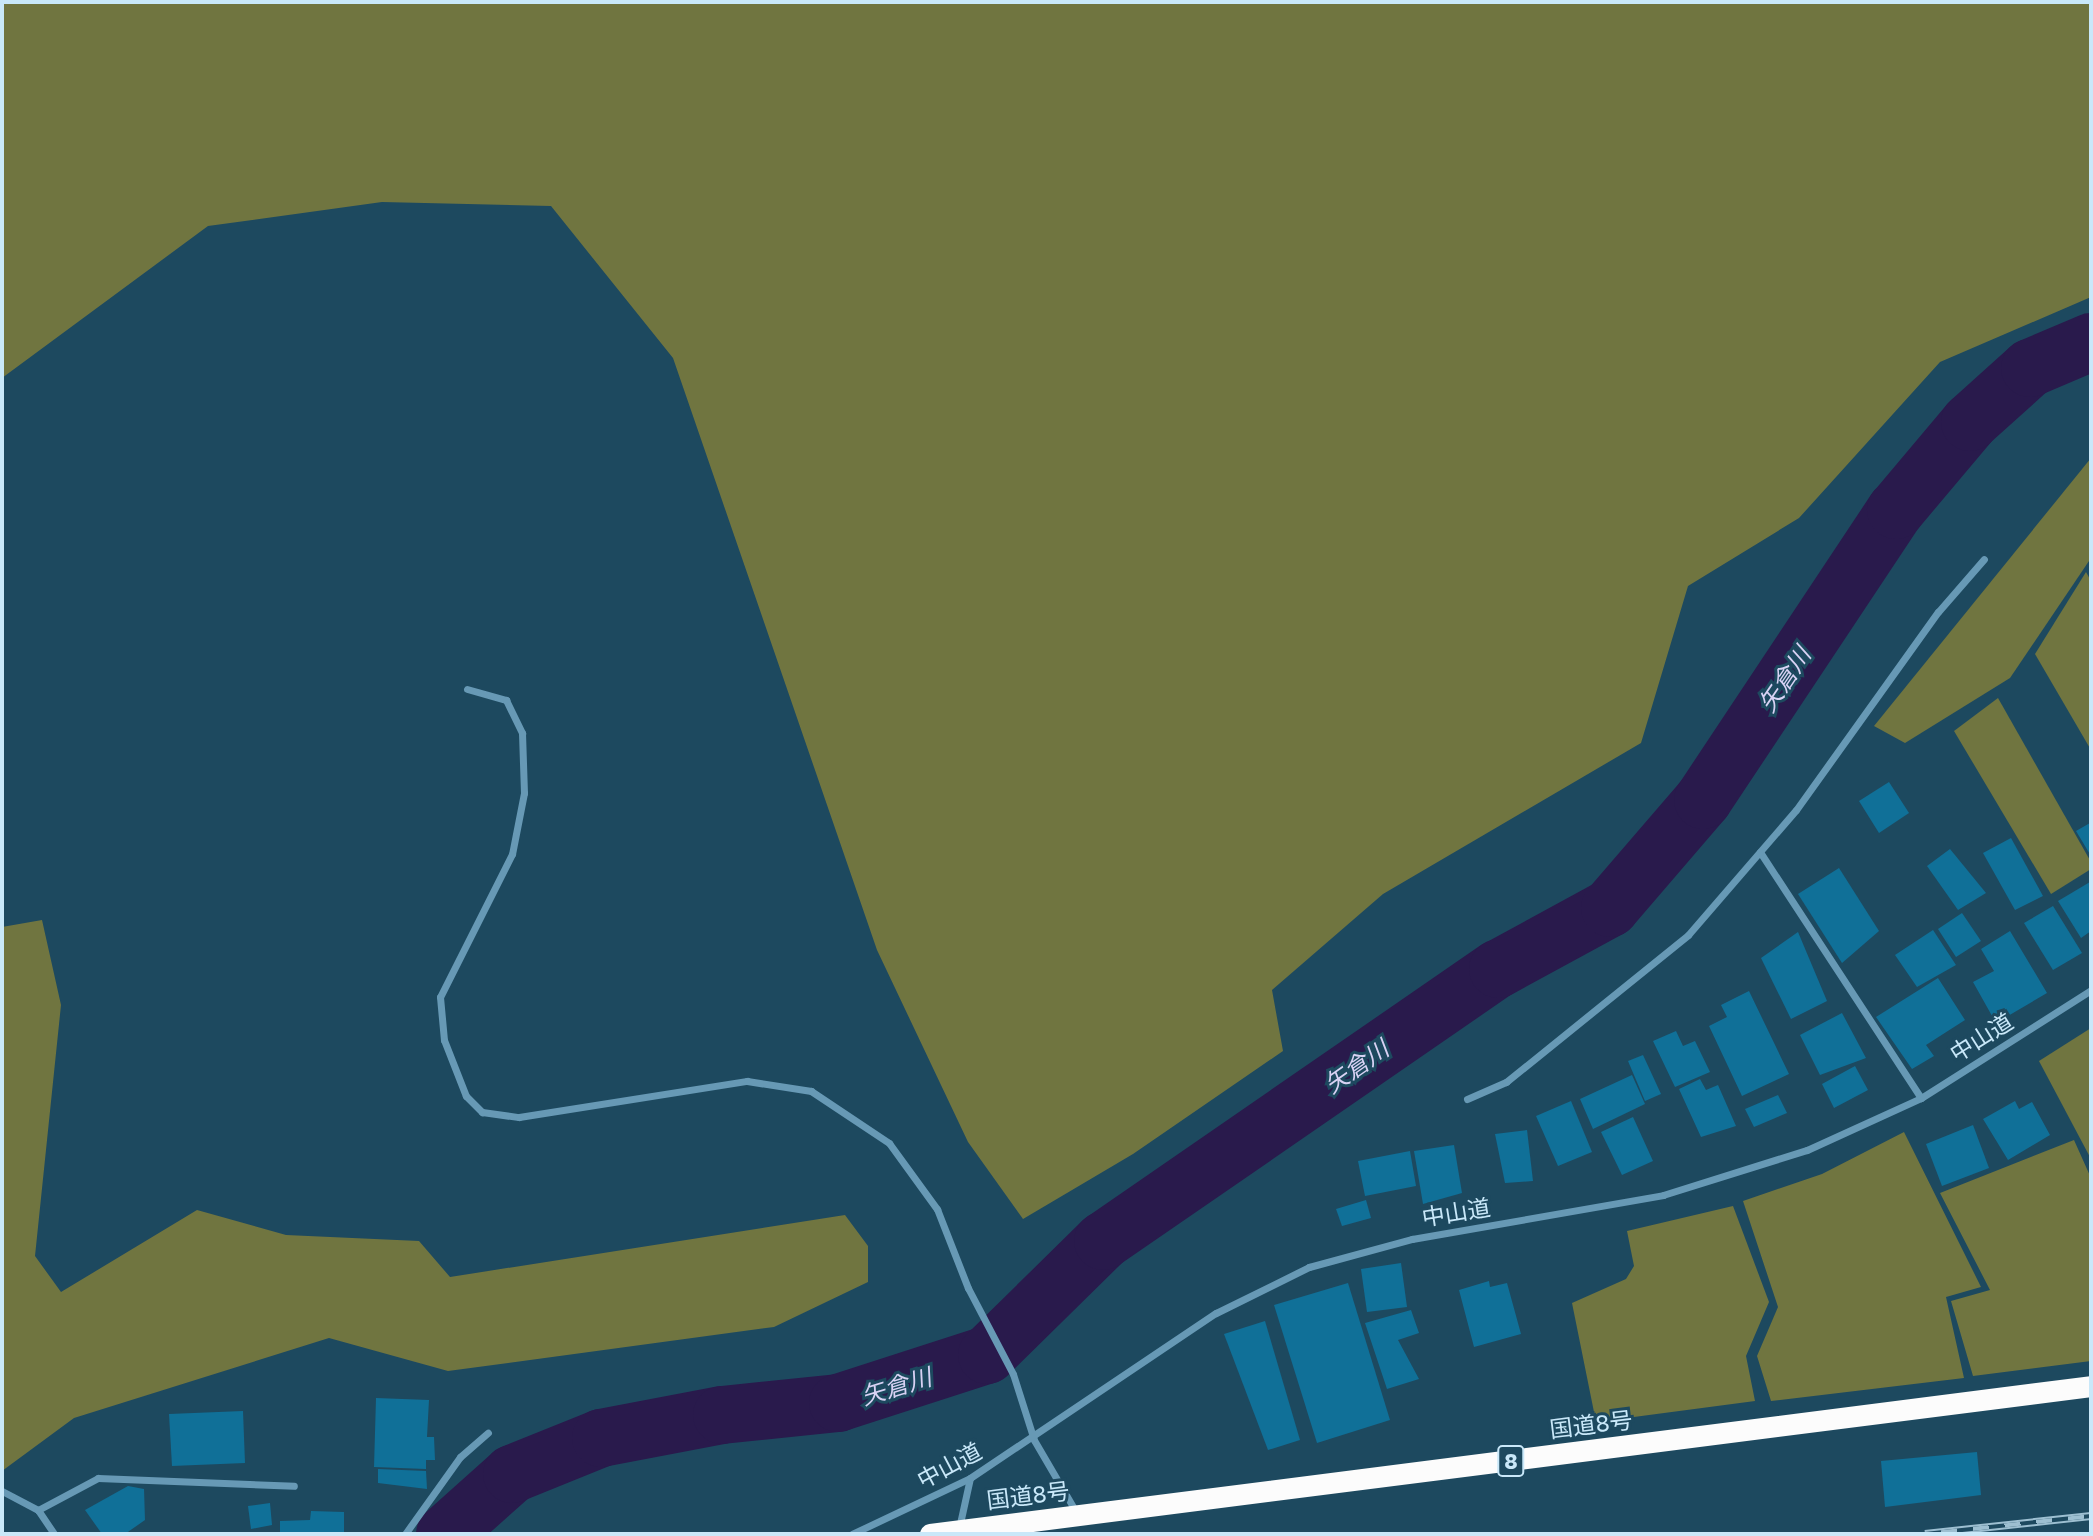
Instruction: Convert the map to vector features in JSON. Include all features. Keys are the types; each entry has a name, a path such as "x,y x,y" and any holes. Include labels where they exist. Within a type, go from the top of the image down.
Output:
{"highway":[{"name":"国道8号","path":"930,1534 2091,1386"}],"street":[{"path":"1467,1099 1506,1082 1618,996 1688,935 1760,852 1984,559"},
{"path":"467,690 506,700 522,733 524,793 512,854 440,997 444,1040 466,1096 482,1112 519,1117 747,1081 811,1091 889,1143 937,1209 968,1288 1013,1374 1034,1440 1078,1516"},
{"path":"1760,852 1921,1098"},
{"name":"中山道","path":"852,1534 971,1478 1034,1440 1216,1313 1309,1267 1412,1239 1663,1195 1807,1150 1921,1098 2091,990"},
{"path":"405,1534 460,1457 488,1433"},
{"path":"38,1510 97,1478 294,1486"},
{"path":"958,1531 971,1478"},
{"path":"2,1491 38,1510 54,1534"}],"green space":[{"path":"2,2 2091,2 2091,297 1940,362 1799,518 1688,586 1641,743 1383,894 1272,990 1283,1051 1133,1154 1023,1219 968,1142 877,950 673,358 551,206 382,202 208,226 2,378"},
{"path":"2091,458 2091,558 2010,678 1905,743 1874,726"},
{"path":"2086,572 2091,581 2091,750 2035,654"},
{"path":"1998,698 2091,862 2091,869 2051,894 1954,731"},
{"path":"42,920 61,1005 35,1256 61,1292 197,1210 286,1235 419,1241 450,1277 845,1215 868,1246 868,1282 774,1327 448,1371 329,1338 74,1418 2,1471 2,927"},
{"path":"2091,1028 2091,1159 2039,1061"},
{"path":"1904,1132 1981,1287 1946,1297 1964,1378 1771,1401 1757,1356 1778,1307 1743,1201 1822,1174"},
{"path":"2074,1140 2091,1178 2091,1361 1973,1376 1951,1301 1990,1290 1940,1193"},
{"path":"1733,1206 1769,1302 1746,1356 1755,1401 1596,1422 1572,1303 1626,1279 1634,1266 1627,1231"}],"building":[{"path":"1889,782 1909,813 1879,833 1859,801"},
{"path":"2090,823 2091,825 2091,856 2076,831"},
{"path":"2011,838 2043,896 2015,910 1983,853"},
{"path":"1950,849 1986,893 1958,910 1927,866"},
{"path":"1839,868 1879,931 1842,963 1798,894"},
{"path":"2090,882 2091,931 2081,938 2058,901"},
{"path":"2053,906 2082,953 2053,970 2024,923"},
{"path":"1962,913 1981,941 1956,957 1938,929"},
{"path":"1933,930 1956,965 1917,987 1895,955"},
{"path":"2010,931 2047,993 1996,1023 1973,982 1994,971 1981,949"},
{"path":"1798,932 1827,1001 1791,1019 1761,958"},
{"path":"1938,978 1965,1020 1926,1045 1934,1056 1912,1069 1876,1017"},
{"path":"1749,991 1789,1074 1742,1096 1709,1026 1727,1017 1721,1005"},
{"path":"1842,1013 1866,1058 1820,1075 1800,1035"},
{"path":"1676,1031 1683,1046 1695,1041 1710,1072 1675,1087 1653,1041"},
{"path":"1643,1055 1661,1094 1645,1101 1628,1061"},
{"path":"1855,1066 1868,1090 1834,1108 1822,1084"},
{"path":"1632,1075 1645,1104 1593,1129 1580,1099"},
{"path":"1700,1079 1706,1090 1718,1085 1736,1126 1701,1137 1679,1089"},
{"path":"1778,1095 1787,1113 1754,1127 1745,1109"},
{"path":"1571,1101 1592,1152 1558,1166 1536,1116"},
{"path":"2015,1101 2019,1109 2032,1102 2050,1135 2008,1160 1983,1119"},
{"path":"1633,1117 1653,1161 1622,1175 1601,1132"},
{"path":"1973,1125 1989,1168 1942,1186 1926,1144"},
{"path":"1527,1130 1533,1181 1505,1183 1495,1134"},
{"path":"1454,1145 1462,1193 1423,1204 1414,1151"},
{"path":"1410,1151 1416,1186 1365,1196 1358,1161"},
{"path":"1366,1200 1371,1218 1342,1226 1336,1209"},
{"path":"1401,1263 1407,1307 1367,1312 1361,1269"},
{"path":"1489,1281 1490,1287 1507,1283 1521,1334 1474,1347 1459,1290"},
{"path":"1348,1283 1390,1420 1317,1443 1274,1305"},
{"path":"1411,1310 1419,1333 1398,1340 1419,1379 1387,1389 1365,1323"},
{"path":"1265,1321 1300,1440 1268,1450 1224,1334"},
{"path":"376,1398 429,1400 427,1437 434,1437 435,1460 426,1460 426,1469 374,1467"},
{"path":"243,1411 245,1463 172,1466 169,1414"},
{"path":"1977,1452 1981,1495 1885,1507 1881,1461"},
{"path":"378,1469 426,1471 427,1489 378,1483"},
{"path":"128,1486 144,1489 145,1520 125,1534 102,1534 85,1510"},
{"path":"270,1503 272,1525 251,1529 248,1506"},
{"path":"311,1511 344,1512 344,1534 280,1534 280,1521 310,1520"}],"waterway":[{"name":"矢倉川","path":"445,1534 512,1474 601,1438 722,1415 838,1403 987,1355 1103,1241 1498,969 1610,908 1703,800 1896,510 1970,422 2030,368 2091,342"}],"railway":[{"path":"1925,1534 2091,1516"}]}
